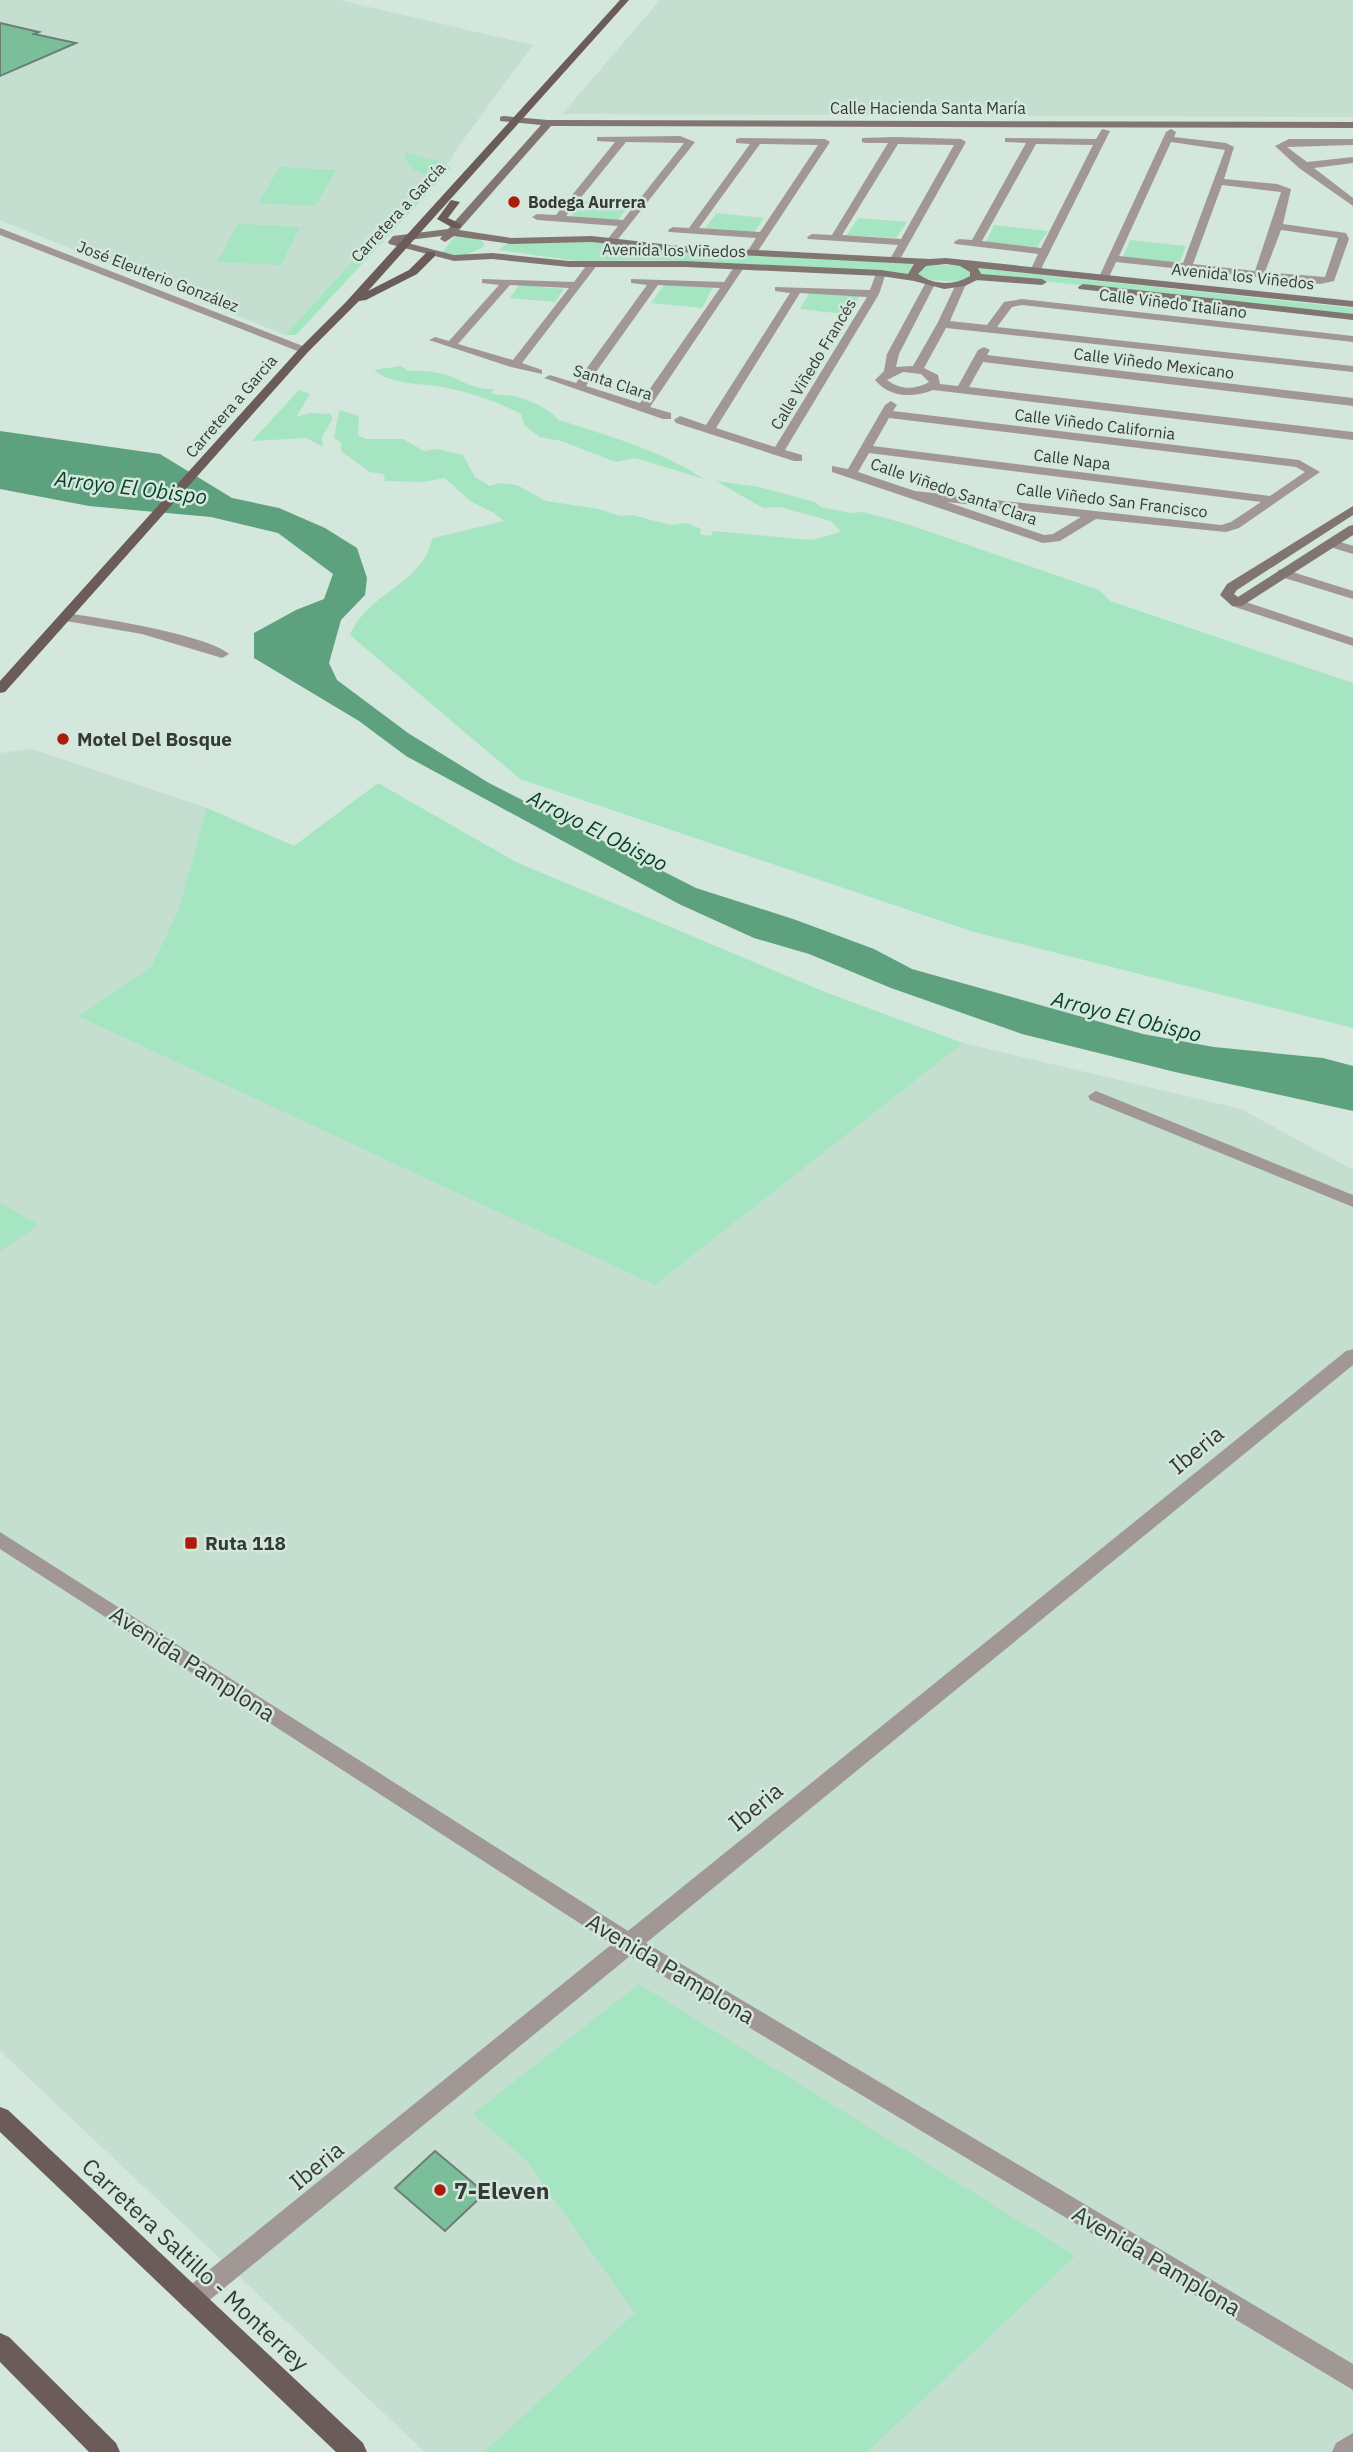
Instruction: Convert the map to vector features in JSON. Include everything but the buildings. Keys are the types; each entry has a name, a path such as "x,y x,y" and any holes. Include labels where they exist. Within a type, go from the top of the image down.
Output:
{"main road":[{"name":"Carretera a García","path":"206,444 398,242 613,0"},
{"name":"Carretera a García","path":"412,236 509,120 625,0"},
{"path":"454,229 442,219 466,188 468,182 464,176"},
{"name":"Carretera a García","path":"349,305 398,242"},
{"path":"349,305 413,272 431,254"},
{"name":"Carretera a Garcia","path":"0,672 221,445 299,348 349,305"},
{"name":"Carretera a Garcia","path":"0,689 65,617 206,444"},
{"name":"Carretera Saltillo - Monterrey","path":"0,2117 354,2452"},
{"path":"0,2345 107,2452"}],"street":[{"name":"Calle Hacienda Santa María","path":"509,120 548,123 1353,125"},
{"path":"431,254 548,123"},
{"path":"1036,269 1105,131"},
{"path":"1104,277 1169,136 1229,147 1231,153 1187,267"},
{"path":"600,139 680,139 690,142 611,241"},
{"path":"558,219 623,139"},
{"path":"865,140 961,142 895,259"},
{"path":"835,238 895,140"},
{"path":"1008,140 1099,142"},
{"path":"740,141 825,142 752,252"},
{"path":"692,231 757,141"},
{"path":"975,244 1032,141"},
{"path":"1353,142 1280,144 1280,148 1353,203"},
{"path":"1303,166 1353,160"},
{"path":"1220,182 1285,189 1287,193 1278,226 1259,274"},
{"path":"1336,190 1353,188"},
{"path":"537,217 625,223"},
{"path":"592,239 603,221"},
{"path":"1114,259 1328,280 1332,276 1344,239 1342,235 1278,226"},
{"name":"Avenida los Viñedos","path":"398,242 412,236 454,229 511,241 592,239 670,248 946,261 1353,304"},
{"path":"673,230 762,235"},
{"name":"José Eleuterio González","path":"0,231 299,348"},
{"path":"729,251 737,233"},
{"path":"812,237 903,242"},
{"path":"480,256 495,247 489,238"},
{"path":"872,258 880,240"},
{"name":"Avenida los Viñedos","path":"398,242 431,254 454,258 480,256 569,264 881,273 916,278 930,284"},
{"path":"959,242 1046,252"},
{"path":"1011,267 1022,250"},
{"path":"791,269 793,254"},
{"path":"916,278 912,273 915,267 928,262"},
{"path":"1131,280 1139,262"},
{"path":"560,284 569,264"},
{"path":"515,365 593,264"},
{"path":"917,369 930,284 961,284 975,277 975,271 963,264"},
{"path":"702,284 713,269"},
{"path":"643,408 738,270"},
{"name":"Calle Viñedo Francés","path":"851,292 854,272"},
{"name":"Calle Viñedo Francés","path":"778,451 874,294 881,273"},
{"name":"Avenida los Viñedos","path":"975,277 1353,317"},
{"path":"486,281 578,285"},
{"path":"635,281 727,285"},
{"path":"451,345 507,282"},
{"path":"579,387 655,282"},
{"path":"961,284 946,318 893,354 890,371 881,380 887,386 899,391 930,386 964,386 1353,436"},
{"path":"1194,299 1204,293 1200,287"},
{"name":"Calle Viñedo Francés","path":"779,289 874,294"},
{"path":"709,430 803,290"},
{"path":"1316,313 1305,306 1317,300"},
{"name":"Calle Viñedo Italiano","path":"993,324 1007,304 1022,302 1353,340"},
{"path":"946,318 1353,369"},
{"path":"435,340 538,372"},
{"name":"Calle Viñedo Mexicano","path":"964,386 982,354 1353,402"},
{"path":"890,371 917,369 930,374 930,386 908,417"},
{"name":"Santa Clara","path":"550,378 667,416"},
{"name":"Calle Viñedo Santa Clara","path":"899,391 851,474 1043,539 1056,538 1094,515"},
{"name":"Calle Viñedo California","path":"886,414 1299,464"},
{"name":"Calle Viñedo Francés","path":"680,420 798,458"},
{"name":"Calle Napa","path":"866,449 1274,500"},
{"name":"Calle Viñedo San Francisco","path":"913,495 1222,529 1235,525 1314,474 1314,470 1299,464"},
{"path":"836,469 851,474"},
{"path":"1353,510 1232,587 1227,595 1237,603 1353,642"},
{"path":"1237,603 1353,529"},
{"path":"1332,543 1353,550"},
{"path":"1283,573 1353,595"},
{"path":"65,617 109,621 189,642 222,654"},
{"path":"1096,1096 1353,1200"},
{"name":"Iberia","path":"192,2299 1353,1356"},
{"name":"Avenida Pamplona","path":"0,1539 628,1943 1353,2378"},
{"path":"1345,2452 1353,2445"}],"shaded area":[{"path":"0,0 339,0 533,45 458,147 445,169 285,335 0,220"},
{"path":"660,0 1353,0 1353,117 562,114"},
{"path":"408,153 441,162 451,168 296,335 285,335 431,177 408,164 405,155"},
{"path":"280,167 336,170 315,206 258,203"},
{"path":"584,201 628,207 617,221 570,217"},
{"path":"717,213 764,218 754,232 705,228"},
{"path":"858,218 907,222 896,238 847,235"},
{"path":"238,224 300,227 281,265 217,262"},
{"path":"994,225 1048,231 1037,247 986,242"},
{"path":"457,234 480,239 484,243 483,247 466,255 441,254"},
{"path":"1130,240 1186,246 1179,264 1123,257"},
{"path":"599,242 958,266 1353,308 1353,315 1015,278 954,281 925,279 894,272 662,260 576,261 499,250 508,243"},
{"path":"665,284 713,287 702,308 651,303"},
{"path":"519,285 564,289 555,302 510,298"},
{"path":"810,292 860,294 852,315 800,309"},
{"path":"401,366 408,371 442,374 475,387 494,389 491,393 494,394 526,400 559,420 652,452 704,479 635,458 616,462 561,441 540,437 524,425 521,414 495,402 448,388 390,379 374,370"},
{"path":"299,390 310,394 296,417 310,413 331,414 332,420 322,437 323,447 306,438 252,441"},
{"path":"339,410 359,416 358,435 366,439 403,439 424,451 437,449 463,455 475,477 490,486 499,483 517,485 546,501 599,509 620,516 632,515 671,525 687,523 701,529 700,534 711,536 713,531 812,540 841,532 831,521 780,507 763,508 716,481 759,487 815,502 821,507 850,513 863,512 907,524 1099,590 1110,601 1353,683 1353,1028 974,932 520,779 350,635 357,622 375,603 416,569 425,557 433,538 504,521 470,501 445,478 424,482 385,481 384,474 370,472 341,451 341,443 334,438"},
{"path":"32,749 207,808 178,911 151,967 79,1015 655,1285 963,1043 1241,1109 1353,1170 1353,2452 425,2452 0,2051 0,753"},
{"path":"378,783 516,862 825,992 963,1043 655,1285 78,1016 151,967 178,911 207,808 294,846"},
{"path":"0,1203 39,1225 0,1251"},
{"path":"639,1984 1075,2256 867,2452 484,2452 635,2313 526,2160 473,2114"}],"water":[{"name":"Arroyo El Obispo","path":"0,431 160,454 232,498 279,508 325,528 357,548 367,578 365,595 341,620 329,663 337,680 408,733 489,783 696,888 796,920 874,949 912,969 1143,1034 1214,1047 1323,1058 1353,1066 1353,1111 1175,1072 1022,1034 891,988 809,954 754,938 679,904 406,756 359,721 254,658 254,633 296,610 324,599 333,574 278,533 211,517 89,506 0,489"}],"place":[{"name":"Bodega Aurrera","path":"514,202"},
{"name":"Motel Del Bosque","path":"63,739"},
{"name":"Ruta 118","path":"191,1543"},
{"name":"7-Eleven","path":"440,2190"}]}
